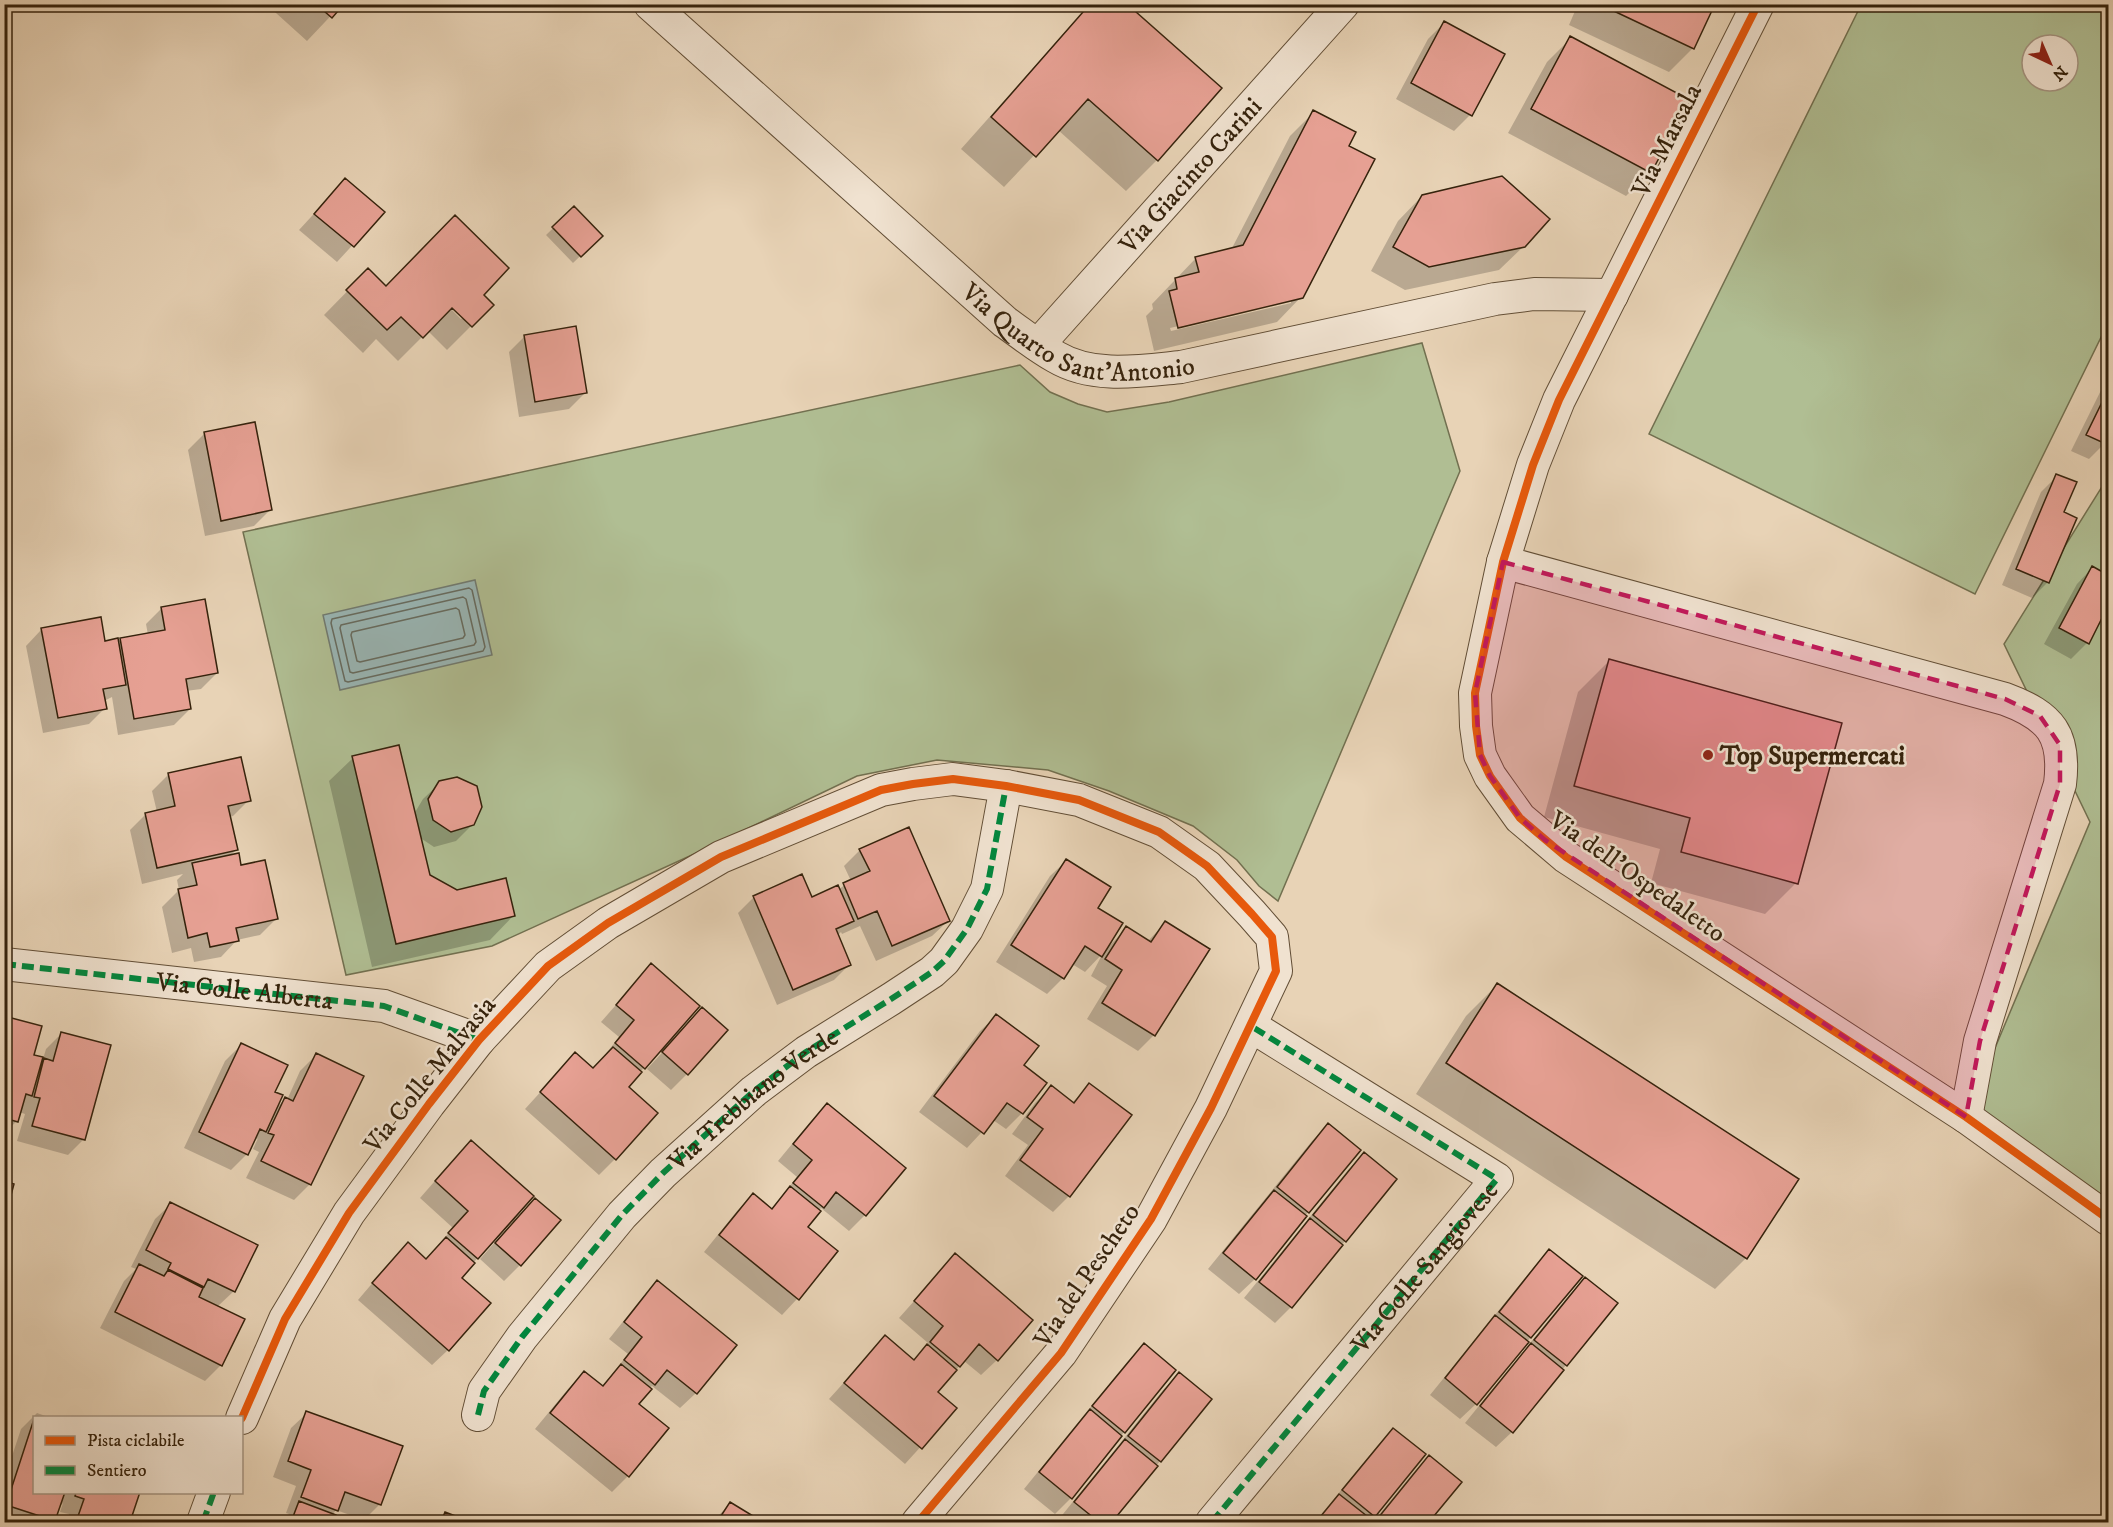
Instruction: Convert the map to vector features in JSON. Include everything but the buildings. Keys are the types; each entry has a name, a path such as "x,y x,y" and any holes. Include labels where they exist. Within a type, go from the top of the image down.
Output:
{"street":[{"name":"Via Quarto Sant'Antonio","path":"650,4 1005,322 1058,358 1085,368 1106,371 1156,369 1210,362 1495,299 1534,294 1611,295"},
{"name":"Via Giacinto Carini","path":"1038,345 1343,4"},
{"name":"Via Marsala","path":"1611,295 1758,4"},
{"name":"Via dell'Ospedaletto","path":"1611,295 1555,410 1533,465 1503,562 1475,693 1480,755 1490,776 1520,818 1566,856 1966,1118 2109,1218"},
{"path":"1503,562 2005,699 2023,705 2040,716 2052,729 2060,745 2062,764 2060,784 1980,1041 1966,1118"},
{"name":"Via Colle Malvasia","path":"243,1416 285,1319 328,1246 375,1175 479,1040 548,966 608,923 721,857 881,790 953,779 1006,786 1079,800 1158,832 1207,866 1272,937 1276,971 1251,1026"},
{"name":"Via Trebbiano Verde","path":"477,1415 484,1391 522,1337 622,1215 663,1173 754,1091 806,1052 908,988 944,961 967,929 987,889 1006,786"},
{"name":"Via Colle Alberta","path":"4,964 384,1006 479,1040"},
{"name":"Via del Pescheto","path":"918,1522 1061,1353 1151,1219 1251,1026"},
{"name":"Via Colle Sangiovese","path":"1212,1522 1497,1179 1251,1026"},
{"path":"203,1522 213,1494"}],"highlighted area":[{"path":"1503,562 2005,699 2040,716 2060,745 2060,784 1980,1041 1966,1117 1545,840 1520,818 1490,776 1480,755 1475,693"}],"green space":[{"path":"2102,4 2108,8 2108,323 1975,594 1649,434 1861,5"},
{"path":"1422,343 1460,471 1278,901 1259,886 1237,860 1193,826 1109,791 1048,770 937,760 857,776 703,850 492,946 346,975 243,532 1020,365 1050,392 1078,404 1107,412 1169,402"},
{"path":"2108,477 2108,1219 1966,1117 2090,822 2004,644"}],"water":[{"path":"475,580 492,655 340,690 323,615"}],"marked path":[{"path":"478,1415 484,1391 522,1337 622,1215 663,1173 754,1091 806,1052 932,972 944,961 967,929 987,889 1006,786"},
{"path":"4,964 384,1006 479,1040"},
{"path":"1212,1522 1497,1179 1251,1026"},
{"path":"203,1522 213,1494"}],"cycle path":[{"path":"1758,4 1559,400 1533,465 1503,562 1475,693 1480,755 1490,776 1520,818 1566,857 1966,1117 2108,1219"},
{"path":"243,1416 285,1319 349,1213 479,1040 548,966 608,923 721,857 881,790 953,779 1006,786 1079,800 1159,832 1207,866 1272,937 1276,971 1211,1108 1151,1219 1061,1353 918,1522"}],"place":[{"name":"Top Supermercati","path":"1708,755"}]}
